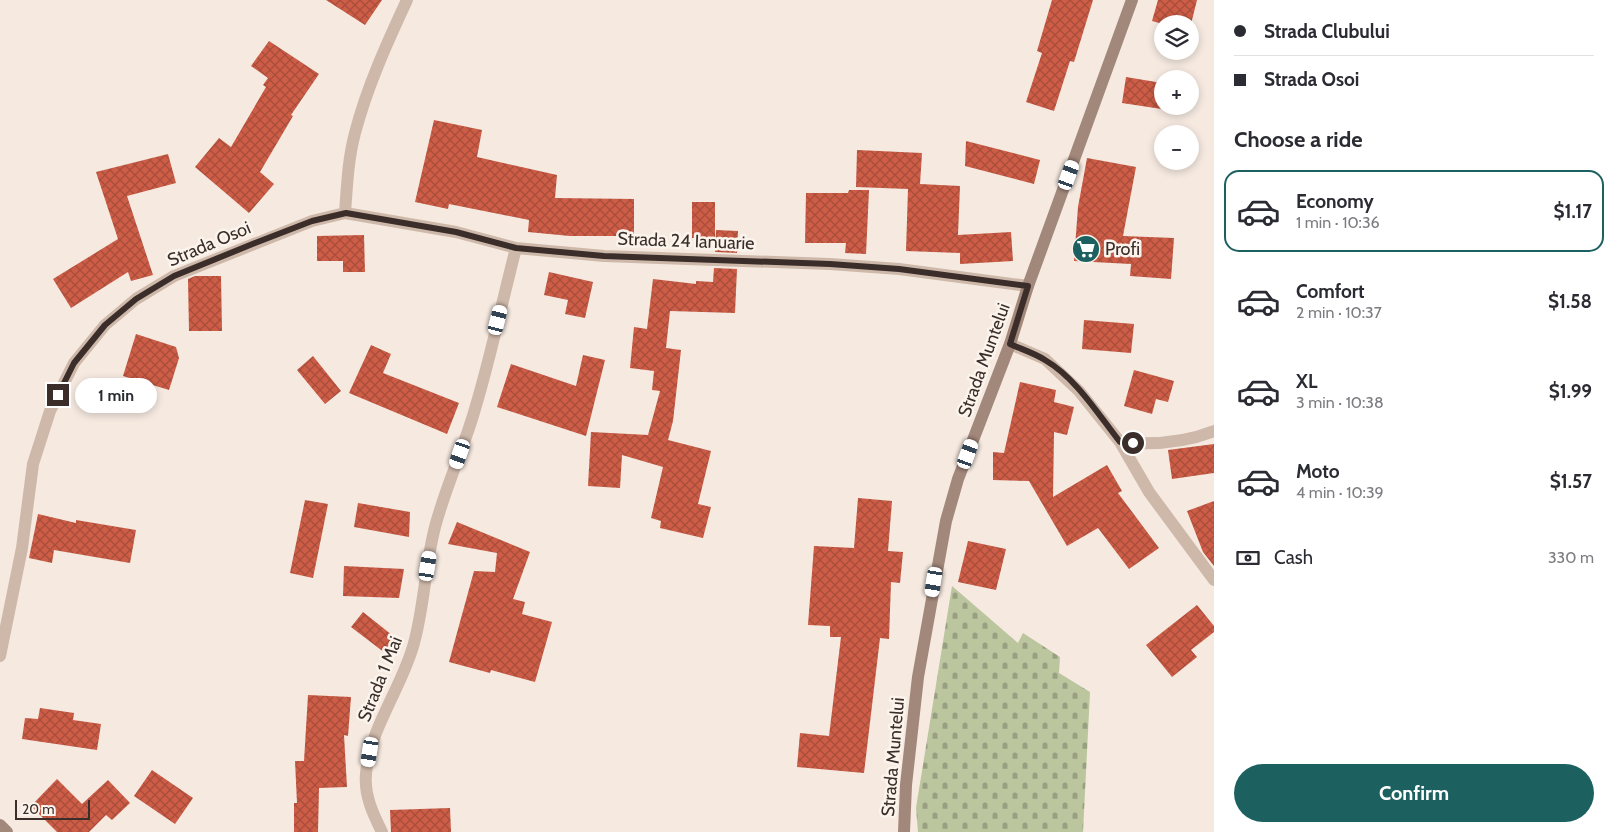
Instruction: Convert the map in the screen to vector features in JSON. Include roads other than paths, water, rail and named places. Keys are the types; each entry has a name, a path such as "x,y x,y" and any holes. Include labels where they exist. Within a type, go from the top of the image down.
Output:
{"street":[{"path":"346,213 348,174 355,133 375,71 407,0"},
{"name":"Strada Muntelui","path":"904,832 906,785 918,677 946,521 958,479 1010,344 1028,286 1132,0"},
{"name":"Strada 24 Ianuarie","path":"346,213 456,232 516,248 604,256 880,268 962,276 1028,286"},
{"name":"Strada Osoi","path":"0,656 22,548 33,464 50,411 74,363 105,325 136,299 174,276 312,221 346,213"},
{"name":"Strada 1 Mai","path":"382,832 373,814 368,795 366,776 370,752 377,730 409,661 423,606 435,526 475,410 516,248"},
{"path":"1010,344 1045,359 1059,370 1079,391 1120,442 1148,492 1214,580"},
{"path":"1120,442 1147,444 1170,442 1214,431"},
{"path":"0,825 7,832"}],"place":[{"name":"Profi","path":"1086,249"}]}
